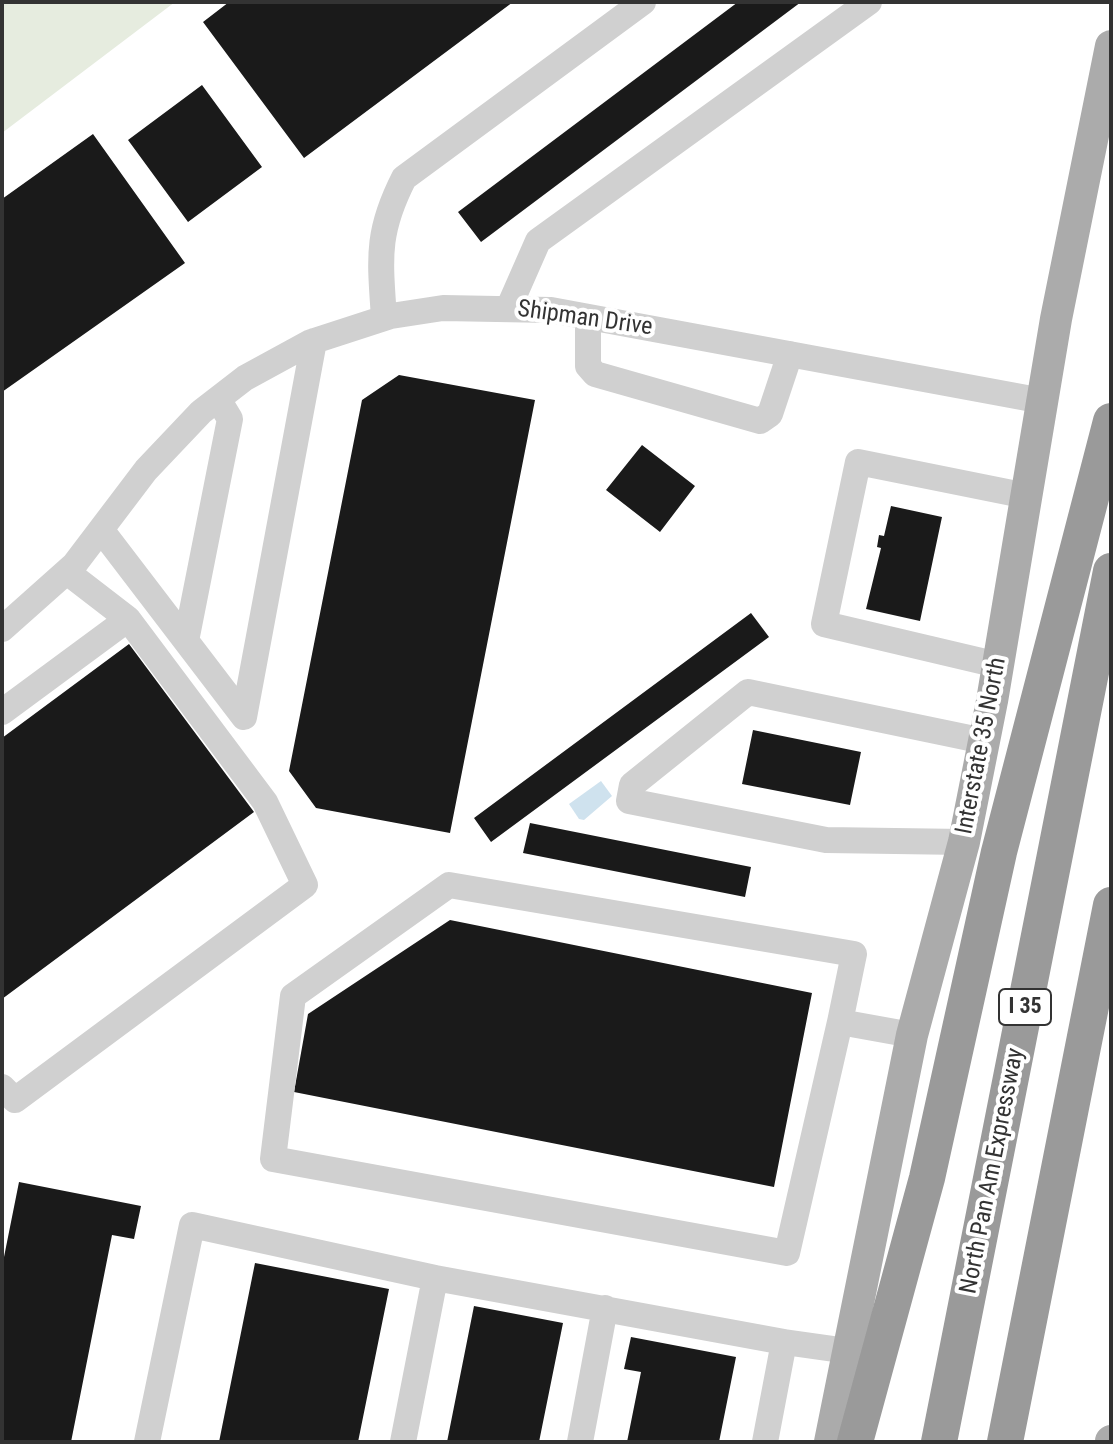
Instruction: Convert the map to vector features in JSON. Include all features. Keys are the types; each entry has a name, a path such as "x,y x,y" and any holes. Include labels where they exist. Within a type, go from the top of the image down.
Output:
{"highway":[{"path":"855,1442 927,1178 1006,822 1111,421"},
{"name":"North Pan Am Expressway","path":"939,1442 1111,571"},
{"name":"I 35","path":"1005,1442 1111,905"}],"main road":[{"name":"Interstate 35 North","path":"830,1442 912,1035 964,842 1043,401 1111,46"}],"street":[{"path":"384,318 380,251 386,214 404,178 643,2"},
{"path":"509,307 538,241 869,2"},
{"name":"Shipman Drive","path":"2,629 67,572 174,437 218,399 245,378 314,341 384,318 443,308 509,307 588,317 1043,401"},
{"path":"588,317 588,366 595,374 760,421 770,414 790,354"},
{"path":"102,531 244,717 314,341"},
{"path":"186,641 230,419 218,399"},
{"path":"998,665 824,624 858,462 1027,496"},
{"path":"2,1087 15,1100 305,885 265,802 128,619 67,572"},
{"path":"2,712 128,619"},
{"path":"964,842 826,840 629,801 632,785 748,692 984,741"},
{"path":"449,885 854,954 840,1022 787,1253 273,1159 293,996 449,885"},
{"path":"840,1022 912,1035"},
{"path":"147,1442 192,1225 435,1278 848,1351"},
{"path":"403,1442 435,1278"},
{"path":"580,1442 605,1308"},
{"path":"765,1442 784,1342"}],"shaded area":[{"path":"2,2 175,2 2,133"}],"water":[{"path":"601,781 612,796 584,820 579,819 569,804"}],"building":[{"path":"229,2 513,2 304,158 203,22"},
{"path":"738,2 801,2 481,242 458,212"},
{"path":"202,85 262,167 188,222 128,140"},
{"path":"93,134 185,263 2,392 2,199"},
{"path":"399,375 535,400 450,833 316,808 289,771 362,400"},
{"path":"642,445 695,486 660,532 606,490"},
{"path":"891,506 942,517 920,621 866,609 881,548 877,547 879,535 884,536"},
{"path":"751,613 769,637 491,842 474,818"},
{"path":"129,644 254,812 2,999 2,738"},
{"path":"753,730 861,752 850,805 742,784"},
{"path":"530,823 751,867 745,897 523,853"},
{"path":"450,920 812,993 774,1187 294,1092 308,1014"},
{"path":"19,1182 141,1206 134,1239 112,1235 71,1442 2,1442 2,1267"},
{"path":"255,1263 389,1289 358,1442 219,1442"},
{"path":"474,1306 563,1323 539,1442 447,1442"},
{"path":"631,1337 736,1357 719,1442 627,1442 641,1372 624,1369"}]}
